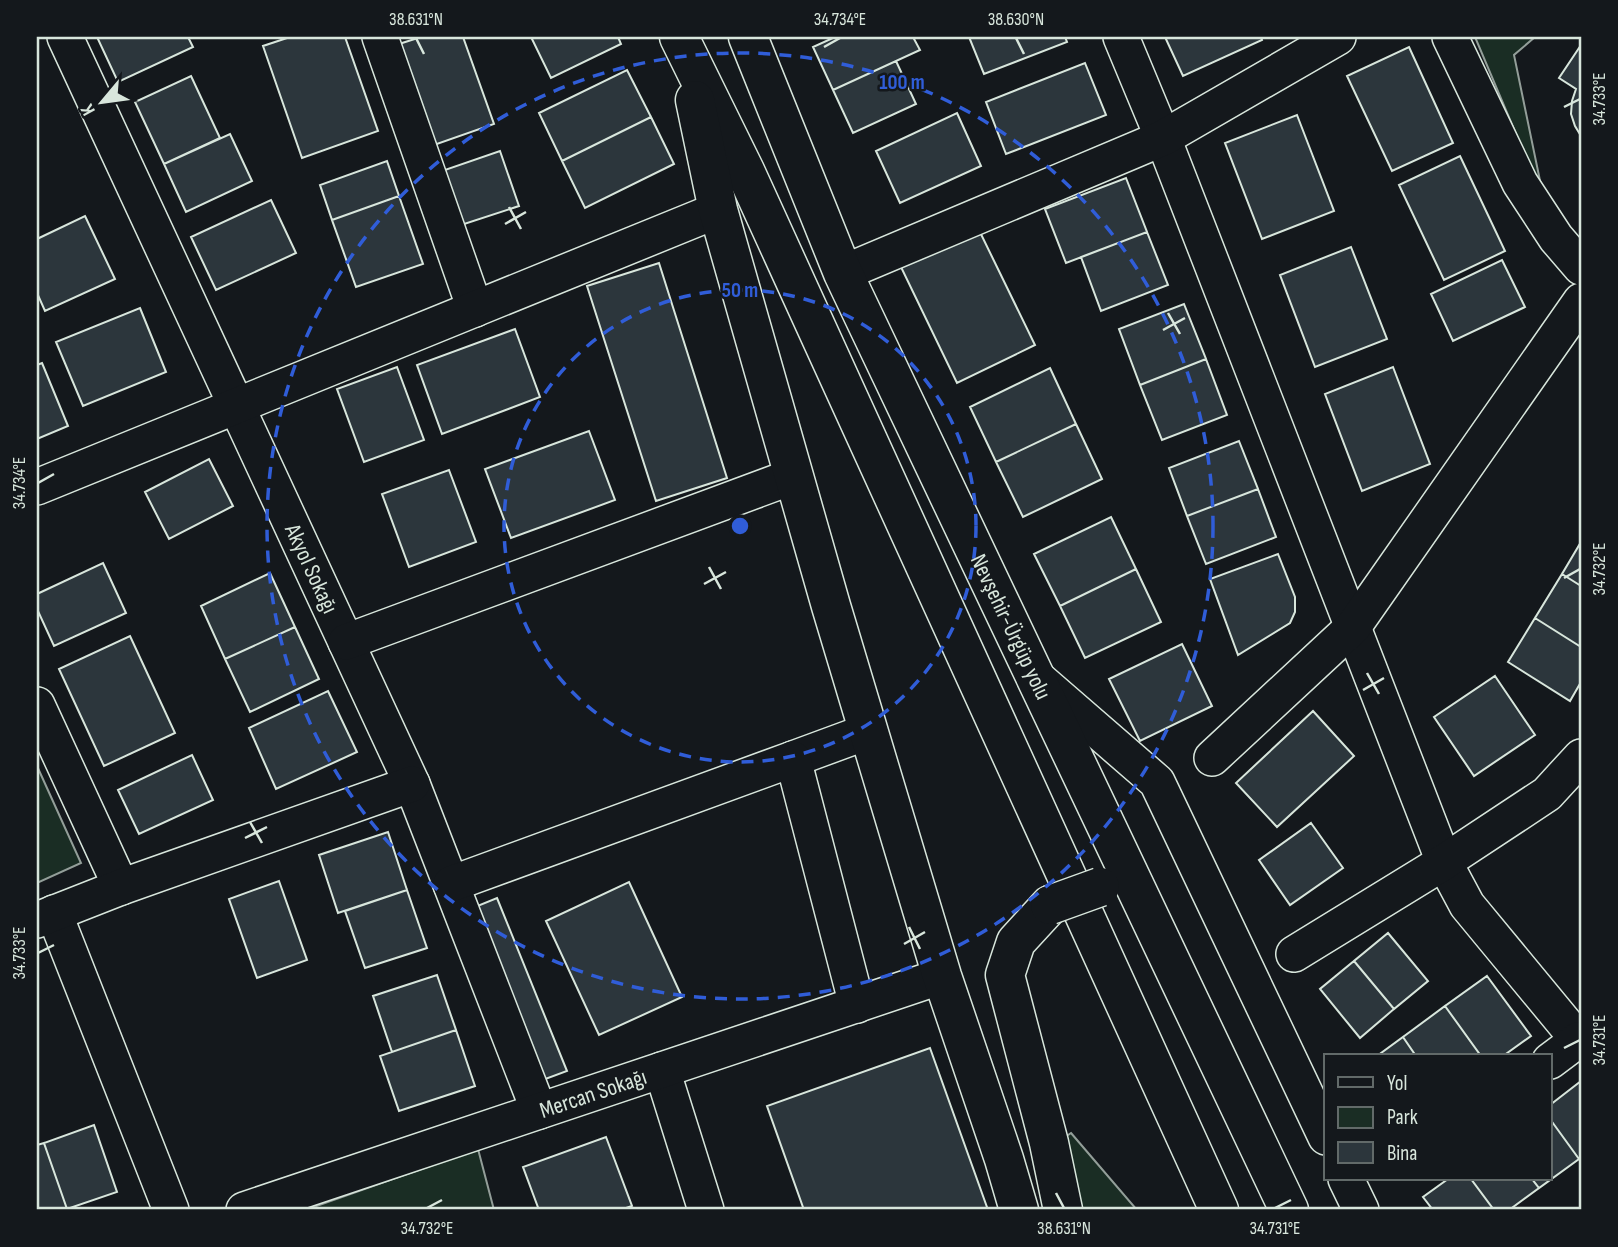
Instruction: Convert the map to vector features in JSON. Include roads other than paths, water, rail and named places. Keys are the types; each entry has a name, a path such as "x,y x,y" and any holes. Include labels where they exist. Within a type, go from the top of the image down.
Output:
{"highway":[{"name":"Nevşehir-Ürgüp yolu","path":"748,37 843,273 1289,1210"},
{"path":"681,40 719,210 794,476 942,976 1019,1210"},
{"path":"681,40 746,171 1219,1210"},
{"path":"1063,1210 1049,1143 1005,975 1016,942 1050,905 1100,887 1140,901"}],"street":[{"name":"Akyol Sokağı","path":"65,37 412,784 539,1111"},
{"path":"380,37 475,309"},
{"path":"1121,37 1163,138 1444,862 1467,905 1580,1041 1552,1060"},
{"path":"843,273 1163,138 1339,37"},
{"path":"1450,37 1520,183 1556,238 1581,267"},
{"path":"37,487 719,210"},
{"path":"1212,758 1353,627 1581,301"},
{"path":"346,642 794,476"},
{"path":"1032,673 1157,782 1324,1133"},
{"path":"37,705 121,887"},
{"path":"451,884 869,731"},
{"path":"1294,954 1444,862 1547,794 1581,757"},
{"path":"793,759 857,1005"},
{"path":"171,1210 46,917 121,887 412,784"},
{"name":"Mercan Sokağı","path":"244,1210 942,976"},
{"path":"662,1070 706,1210"},
{"path":"1346,1180 1361,1210"}]}
